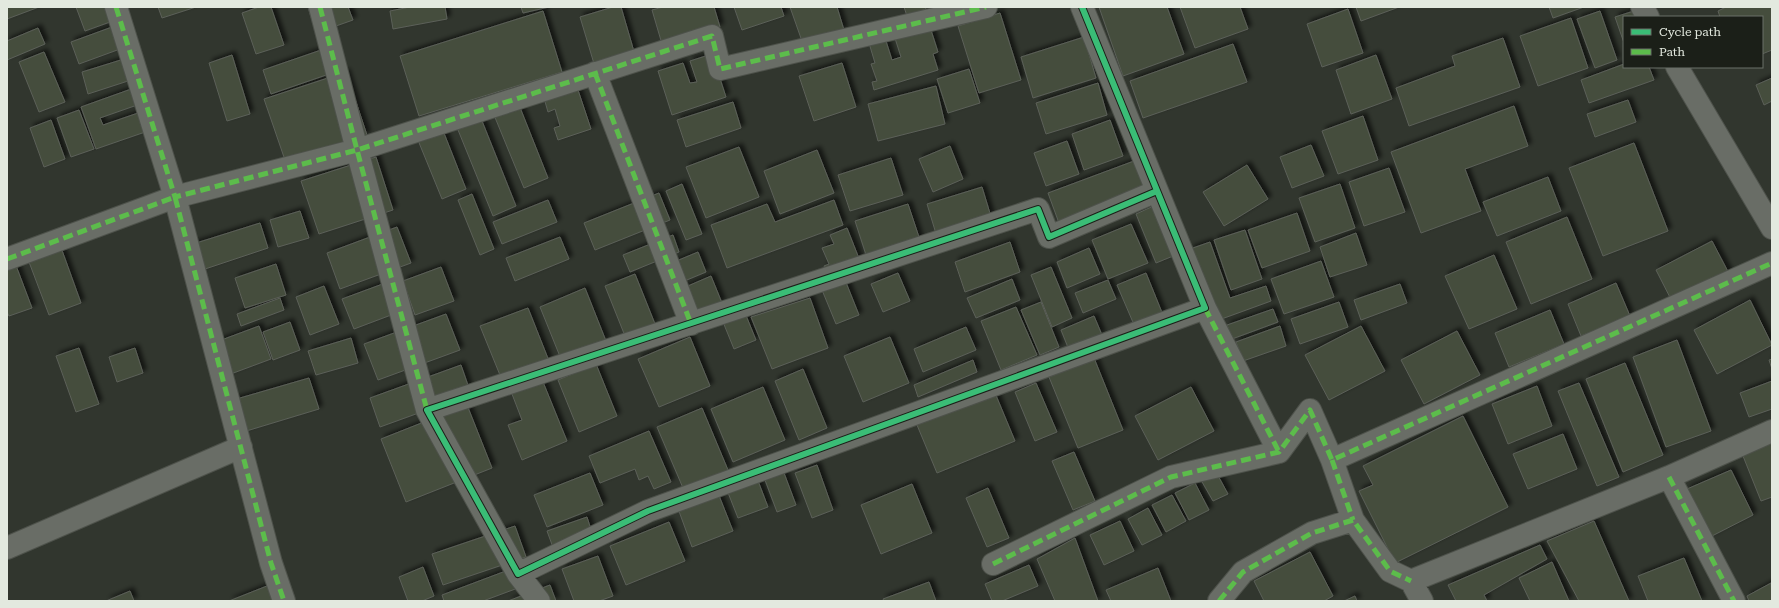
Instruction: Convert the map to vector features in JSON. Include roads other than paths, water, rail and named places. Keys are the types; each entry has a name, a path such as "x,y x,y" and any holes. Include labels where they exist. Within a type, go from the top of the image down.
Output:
{"street":[{"path":"116,7 175,197 271,562 284,601"},
{"path":"320,7 427,410 518,574 540,601"},
{"path":"7,259 175,197 357,150 712,36 720,69 986,7"},
{"path":"1082,7 1205,308 1279,452"},
{"path":"1642,7 1647,16"},
{"path":"1678,68 1772,228"},
{"path":"595,73 691,324"},
{"path":"427,410 1038,209 1049,237 1157,191"},
{"path":"1332,460 1772,263"},
{"path":"518,574 648,511 1205,308"},
{"path":"993,564 1171,477 1279,452 1310,410 1332,460 1353,520 1390,571 1411,581 1422,601"},
{"path":"1411,581 1669,477 1772,431"},
{"path":"7,548 241,447"},
{"path":"1669,477 1734,601"},
{"path":"1219,601 1243,572 1312,533 1353,520"}]}
